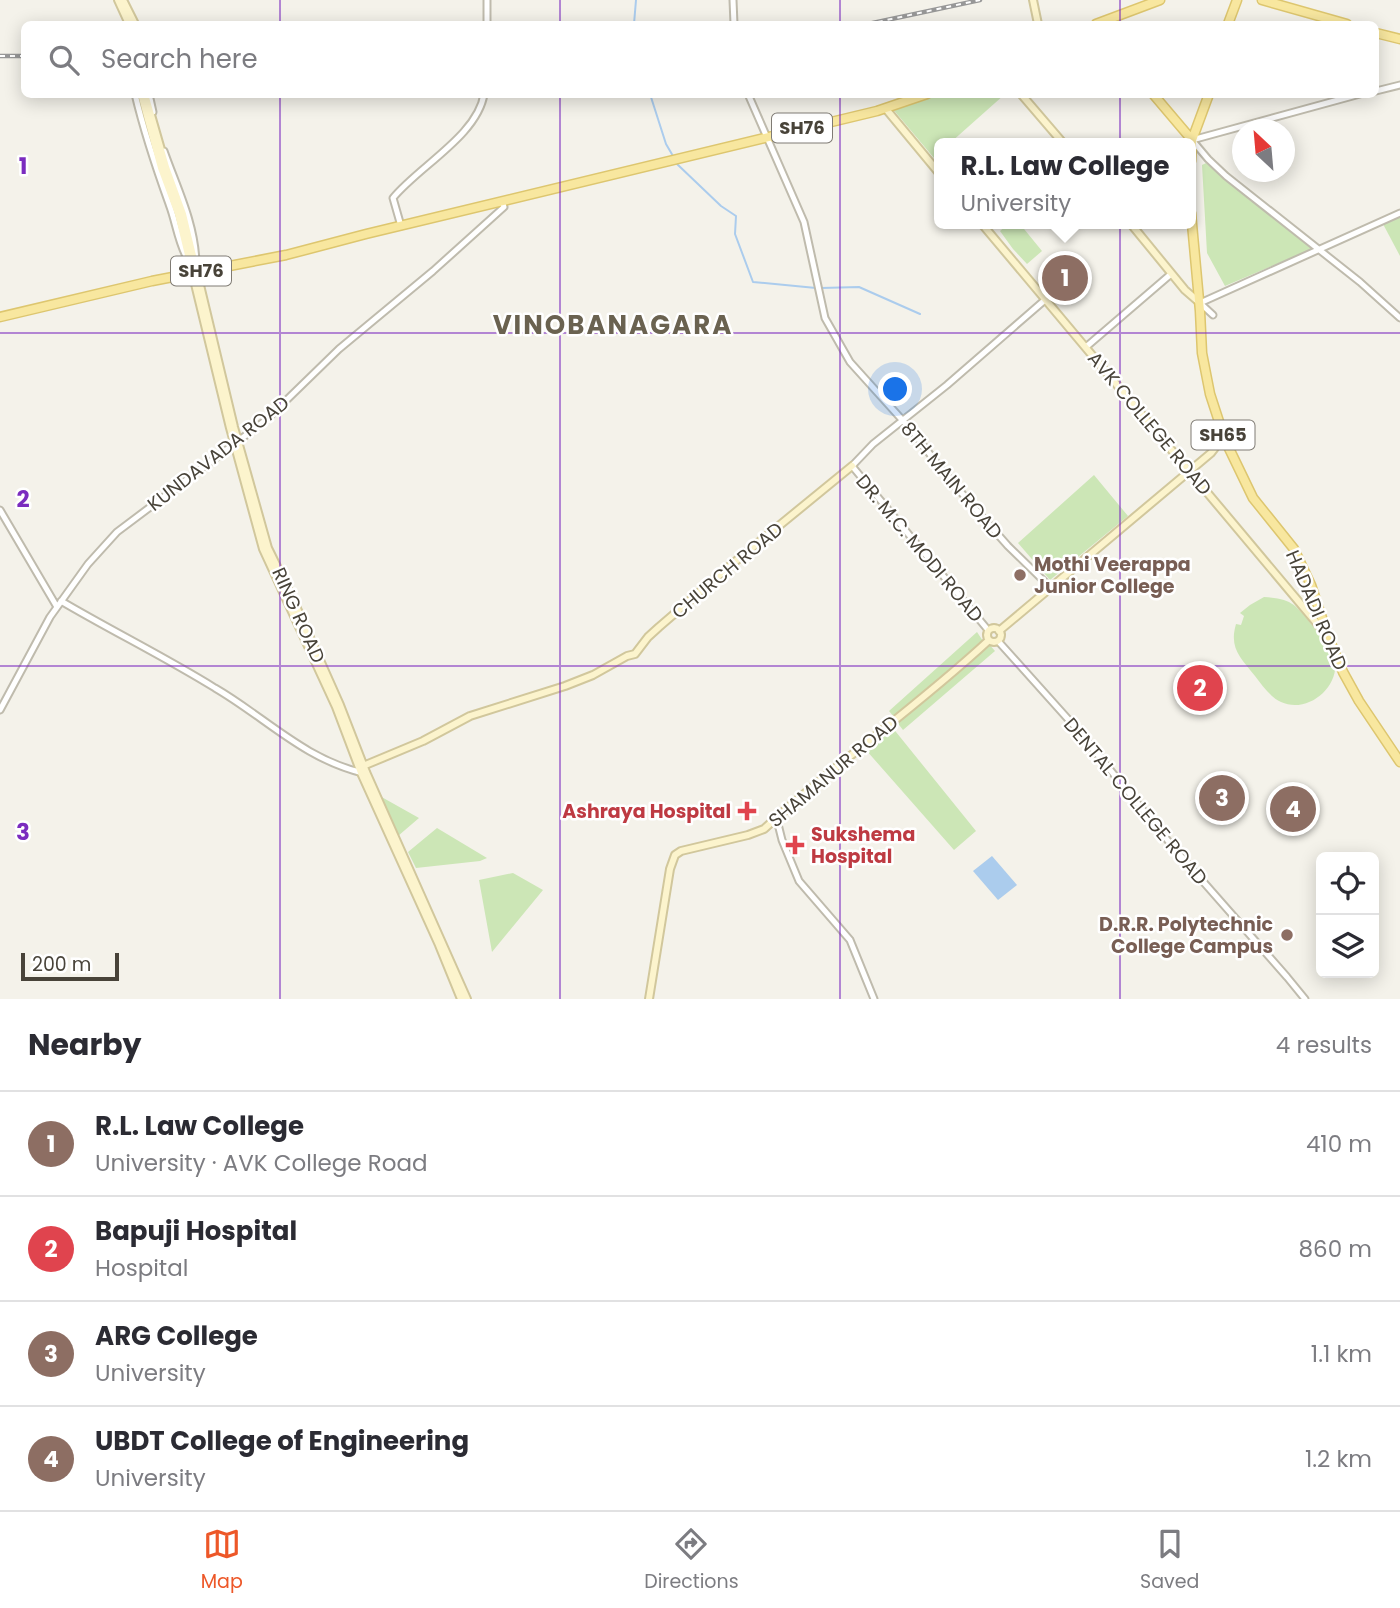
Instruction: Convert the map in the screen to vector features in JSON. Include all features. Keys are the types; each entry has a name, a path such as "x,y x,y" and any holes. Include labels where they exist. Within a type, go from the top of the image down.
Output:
{"main road":[{"path":"121,0 128,21"},
{"path":"121,0 133,21"},
{"path":"1033,0 1036,21"},
{"path":"1104,21 1160,0"},
{"path":"1229,21 1237,0"},
{"path":"1262,0 1337,21"},
{"path":"1379,34 1400,39"},
{"name":"RING ROAD","path":"146,98 181,214 236,443 268,548 340,705 364,770 461,999"},
{"name":"SH76","path":"0,317 194,269 286,255 886,109 916,98"},
{"path":"1024,98 1059,138"},
{"path":"1156,98 1188,138"},
{"path":"1191,138 1207,98"},
{"path":"886,109 934,167"},
{"name":"AVK COLLEGE ROAD","path":"986,229 1270,566 1323,623"},
{"path":"1135,229 1185,290 1200,303"},
{"name":"HADADI ROAD","path":"1193,229 1202,353 1210,394 1224,436 1252,498 1294,549 1352,689 1400,762"},
{"path":"999,631 1211,453 1224,436"},
{"name":"CHURCH ROAD","path":"364,770 470,716 565,686 635,654 659,627 852,466"},
{"path":"1323,623 1354,685 1400,756"},
{"path":"993,628 999,631 1001,636 998,641 989,641 986,635 988,630 993,628"},
{"name":"SHAMANUR ROAD","path":"649,999 670,869 675,855 687,849 764,829 989,641"},
{"name":"RING ROAD","path":"364,770 467,999"}],"street":[{"path":"486,0 488,21"},
{"path":"733,0 734,21"},
{"path":"1379,90 1400,85"},
{"path":"136,98 183,250 194,269"},
{"path":"146,98 189,218 196,247 194,269"},
{"path":"401,226 393,198 457,139 477,115 483,98"},
{"name":"8TH MAIN ROAD","path":"750,98 804,222 825,318 850,362 993,528 1049,587"},
{"path":"1196,139 1346,98"},
{"path":"1196,147 1226,176 1358,281 1400,318"},
{"name":"KUNDAVADA ROAD","path":"0,710 50,617 88,564 117,532 267,420 339,349 433,271 504,207 502,201"},
{"path":"1213,315 1200,303 1400,213"},
{"path":"1086,346 1171,274"},
{"name":"CHURCH ROAD","path":"852,466 873,444 1046,299"},
{"name":"DR. M.C. MODI ROAD","path":"852,466 988,630"},
{"path":"0,510 59,604 215,688 295,744 334,763 364,770"},
{"name":"DENTAL COLLEGE ROAD","path":"998,641 1305,999"},
{"path":"775,819 799,881 850,940 874,999"}],"green space":[{"path":"918,98 1001,98 956,138 934,138 934,158 892,108"},
{"path":"1206,163 1312,249 1225,286 1207,253 1202,165"},
{"path":"1400,216 1400,256 1383,224"},
{"path":"1024,229 1042,251 1027,264 1000,231"},
{"path":"1094,475 1128,516 1050,580 1018,543"},
{"path":"1264,597 1281,599 1297,607 1332,651 1335,671 1332,680 1327,689 1311,701 1291,705 1277,700 1263,687 1237,652 1234,632 1236,624 1241,625 1244,616 1240,613"},
{"path":"977,632 983,641 894,717 889,711"},
{"path":"988,643 995,651 903,730 896,721"},
{"path":"892,727 976,831 954,850 866,750"},
{"path":"378,795 419,818 398,836"},
{"path":"437,828 487,858 416,868 408,852"},
{"path":"513,873 543,890 492,952 479,880"}],"water":[{"path":"992,856 1017,885 998,900 973,871"}],"waterway":[{"path":"634,21 636,0"},
{"path":"651,98 666,144 673,156"},
{"path":"677,164 721,206 736,216 735,234 753,282 816,288"},
{"path":"821,288 859,287 920,314"}],"railway":[{"path":"882,21 980,0"},
{"path":"0,56 21,56"}],"place":[{"name":"R.L. Law College","path":"1065,278"},
{"name":"Mothi Veerappa Junior College","path":"1020,575"},
{"name":"Bapuji Hospital","path":"1200,688"},
{"name":"ARG College","path":"1222,798"},
{"name":"UBDT College of Engineering","path":"1293,809"},
{"name":"Ashraya Hospital","path":"747,811"},
{"name":"Sukshema Hospital","path":"795,845"},
{"name":"D.R.R. Polytechnic College Campus","path":"1287,935"}],"district":[{"name":"VINOBANAGARA","path":"613,325"}]}
